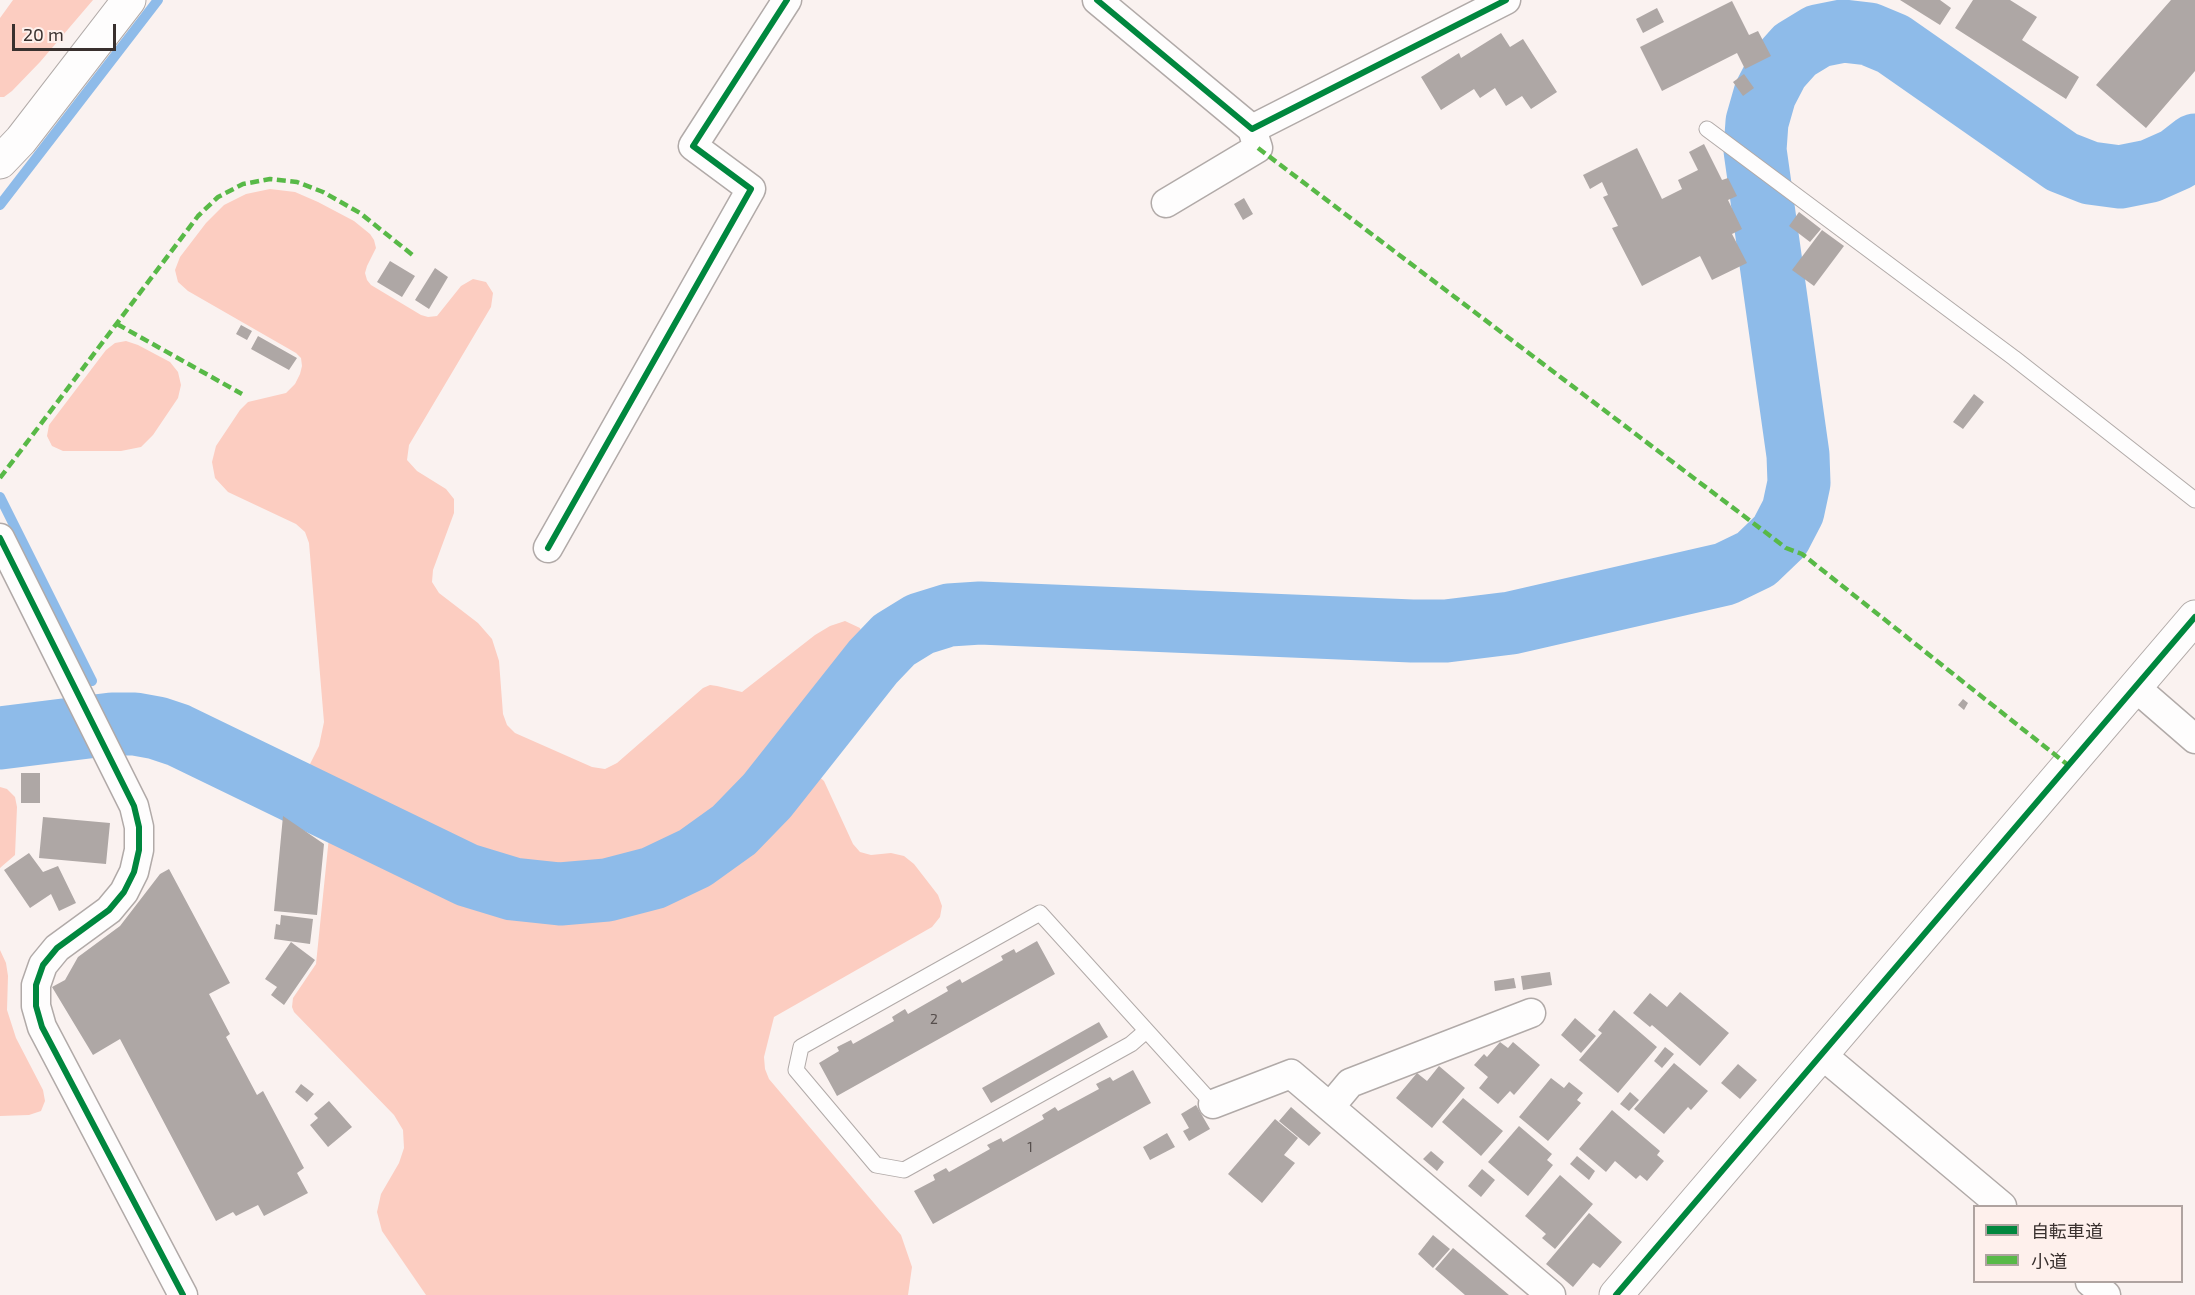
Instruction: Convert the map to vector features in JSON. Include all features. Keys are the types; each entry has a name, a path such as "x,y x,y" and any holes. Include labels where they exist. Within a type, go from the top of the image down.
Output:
{"street":[{"path":"0,162 21,140 129,0"},
{"path":"548,548 751,189 693,146 787,0"},
{"path":"1097,0 1252,129 1258,148 1166,203"},
{"path":"1252,129 1506,0"},
{"path":"0,538 134,806 140,827 140,850 134,872 124,892 110,910 57,948 43,965 36,985 36,1006 42,1027 183,1295"},
{"path":"1616,1295 2195,617"},
{"path":"2135,687 2195,739"},
{"path":"1330,1107 1350,1083 1531,1013"},
{"path":"1821,1054 2001,1205"},
{"path":"1213,1104 1291,1074 1551,1295"},
{"path":"2092,1283 2106,1295"}],"lane":[{"path":"1707,129 2014,358 2195,500"},
{"path":"1146,1031 1131,1044 904,1170 876,1165 796,1070 801,1047 1040,914 1213,1104"}],"shaded area":[{"path":"13,0 93,0 40,62 12,91 0,97 0,18"},
{"path":"270,189 295,192 318,202 354,221 370,234 376,248 365,273 367,280 371,285 421,315 437,316 461,286 473,279 486,282 493,293 491,307 409,445 407,460 417,471 446,489 454,499 454,513 433,570 432,582 439,593 478,623 492,639 499,661 503,714 507,725 515,733 592,767 605,769 617,763 703,688 710,685 742,692 815,635 830,626 845,621 860,628 865,642 861,657 757,788 725,821 689,847 648,866 605,878 560,881 515,876 472,863 310,785 305,780 306,772 319,746 324,722 309,543 305,532 296,524 228,492 215,478 212,462 216,446 240,410 248,402 286,393 295,384 300,374 301,358 188,291 178,282 175,270 180,257 206,223 224,205 246,194"},
{"path":"126,341 170,362 178,372 181,385 178,398 153,435 141,447 121,451 63,451 52,446 47,436 49,425 106,350 115,343"},
{"path":"806,773 816,774 824,781 853,844 860,852 871,855 891,853 904,856 914,864 938,895 942,906 940,917 932,927 774,1017 764,1057 769,1079 901,1235 912,1267 908,1295 426,1295 382,1231 377,1212 381,1194 399,1163 404,1148 403,1130 394,1115 294,1012 292,1007 293,998 316,964 329,837 332,832 344,830 462,887 510,902 559,907 609,903 657,890 702,870 743,840 777,805 798,778"},
{"path":"0,787 7,789 15,797 17,807 15,855 0,868"},
{"path":"0,950 6,963 8,976 7,1010 16,1038 43,1090 45,1101 41,1111 29,1115 0,1116"}],"building":[{"path":"1900,0 1940,0 1951,8 1940,25"},
{"path":"1973,0 2010,0 2037,17 2022,40 2079,77 2066,99 1955,28"},
{"path":"2171,0 2195,0 2195,71 2146,128 2096,85"},
{"path":"1732,1 1749,35 1758,31 1771,56 1745,69 1737,53 1662,91 1640,47"},
{"path":"1657,8 1664,22 1643,33 1636,19"},
{"path":"1501,33 1510,47 1523,39 1557,92 1531,109 1522,96 1506,106 1495,88 1480,98 1474,89 1441,110 1421,77 1459,53 1461,58"},
{"path":"1744,74 1754,88 1743,96 1733,82"},
{"path":"1704,144 1722,180 1728,178 1737,196 1728,200 1742,229 1732,234 1747,263 1712,280 1700,256 1642,286 1612,228 1618,226 1603,197 1608,195 1602,182 1590,189 1583,175 1637,148 1662,199 1682,189 1678,180 1698,170 1689,152"},
{"path":"1244,198 1253,214 1243,220 1234,204"},
{"path":"1799,212 1821,229 1810,242 1789,226"},
{"path":"1822,230 1844,246 1814,286 1792,270"},
{"path":"390,261 415,276 402,297 377,282"},
{"path":"435,268 448,277 429,309 415,300"},
{"path":"241,325 252,331 247,340 236,334"},
{"path":"258,336 297,358 289,370 251,349"},
{"path":"1974,394 1984,402 1963,429 1953,422"},
{"path":"1963,699 1968,703 1964,710 1958,705"},
{"path":"21,773 40,773 40,803 21,803"},
{"path":"283,816 324,844 317,915 274,911"},
{"path":"43,817 110,823 106,864 39,858"},
{"path":"29,853 43,872 58,866 76,903 59,911 51,894 30,908 4,870"},
{"path":"169,869 230,983 209,994 230,1034 226,1037 257,1095 263,1091 304,1168 297,1173 308,1193 264,1216 258,1205 236,1216 233,1212 216,1221 120,1039 93,1055 52,987 65,980 78,957 120,926 160,874"},
{"path":"281,915 313,919 310,944 274,939 276,924 280,925"},
{"path":"1037,941 1055,974 837,1096 819,1063 839,1051 837,1047 851,1040 853,1044 894,1021 892,1017 905,1009 908,1014 948,991 946,987 960,979 962,983 1003,960 1001,956 1014,949 1016,953"},
{"path":"291,942 315,960 284,1005 271,995 277,987 265,979"},
{"path":"1550,972 1552,985 1523,990 1521,976"},
{"path":"1514,978 1516,988 1495,991 1494,981"},
{"path":"1680,992 1729,1033 1700,1066 1652,1025 1650,1027 1633,1013 1650,993 1667,1007"},
{"path":"1614,1010 1657,1047 1618,1093 1579,1060 1602,1033 1598,1030"},
{"path":"1575,1018 1596,1036 1581,1053 1561,1035"},
{"path":"1099,1022 1108,1037 991,1103 982,1088"},
{"path":"1500,1042 1508,1048 1513,1042 1540,1065 1514,1095 1510,1091 1498,1104 1479,1088 1488,1077 1474,1065 1484,1054 1487,1057"},
{"path":"1665,1047 1674,1054 1662,1068 1654,1061"},
{"path":"1674,1063 1708,1091 1691,1110 1688,1107 1664,1134 1634,1109"},
{"path":"1738,1064 1757,1080 1740,1099 1721,1083"},
{"path":"1439,1066 1465,1088 1432,1128 1396,1098 1417,1073 1427,1081"},
{"path":"1133,1070 1151,1103 933,1224 914,1191 935,1180 933,1175 946,1168 949,1172 990,1149 987,1145 1001,1138 1003,1142 1044,1119 1042,1115 1055,1107 1058,1111 1099,1089 1096,1084 1110,1077 1113,1081"},
{"path":"1551,1078 1564,1088 1569,1082 1583,1093 1577,1100 1581,1103 1548,1141 1519,1117"},
{"path":"301,1084 314,1094 307,1102 295,1092"},
{"path":"1630,1092 1639,1100 1629,1111 1620,1104"},
{"path":"1463,1098 1503,1131 1481,1156 1442,1122"},
{"path":"329,1101 352,1127 328,1147 310,1125 318,1118 314,1114"},
{"path":"1196,1105 1210,1129 1189,1141 1183,1131 1189,1128 1181,1114"},
{"path":"1291,1107 1321,1133 1309,1146 1279,1121"},
{"path":"1612,1110 1660,1151 1657,1155 1664,1161 1647,1181 1640,1175 1636,1179 1615,1161 1606,1172 1579,1149"},
{"path":"1275,1119 1298,1138 1284,1155 1295,1163 1262,1203 1228,1174"},
{"path":"1519,1126 1552,1154 1547,1160 1553,1165 1528,1196 1488,1162"},
{"path":"1167,1133 1175,1147 1150,1160 1143,1147"},
{"path":"1431,1151 1444,1162 1437,1171 1423,1159"},
{"path":"1577,1156 1595,1171 1589,1180 1570,1164"},
{"path":"1482,1169 1495,1180 1481,1197 1468,1186"},
{"path":"1560,1175 1593,1204 1555,1249 1542,1238 1546,1234 1525,1216"},
{"path":"1589,1213 1622,1242 1600,1268 1593,1263 1573,1287 1546,1264"},
{"path":"1433,1235 1450,1249 1433,1268 1418,1254"},
{"path":"1453,1248 1509,1295 1465,1295 1435,1269"}],"waterway":[{"path":"0,205 158,0"},
{"path":"0,738 112,724 135,724 157,728 178,735 467,875 513,889 560,894 607,890 653,878 695,858 734,830 767,796 873,662 894,640 920,624 949,615 980,613 1446,631 1511,623 1725,574 1756,559 1780,536 1793,511 1799,483 1798,455 1755,150 1757,122 1765,94 1778,69 1795,50 1818,36 1843,31 1869,34 1893,44 2062,162 2090,173 2120,177 2150,171 2177,159 2195,145"},
{"path":"0,497 92,681"},
{"path":"107,711 114,724"}],"marked path":[{"path":"1258,148 1786,548 1802,554 2068,765"},
{"path":"0,478 198,216 218,197 243,184 270,179 297,182 323,192 360,213 415,257"},
{"path":"117,324 242,394"}],"cycle path":[{"path":"548,548 751,189 693,146 787,0"},
{"path":"1097,0 1252,129 1506,0"},
{"path":"0,538 134,806 139,827 139,850 134,872 124,892 109,910 57,948 43,965 36,985 36,1006 42,1027 183,1295"},
{"path":"1616,1295 2195,617"}]}
